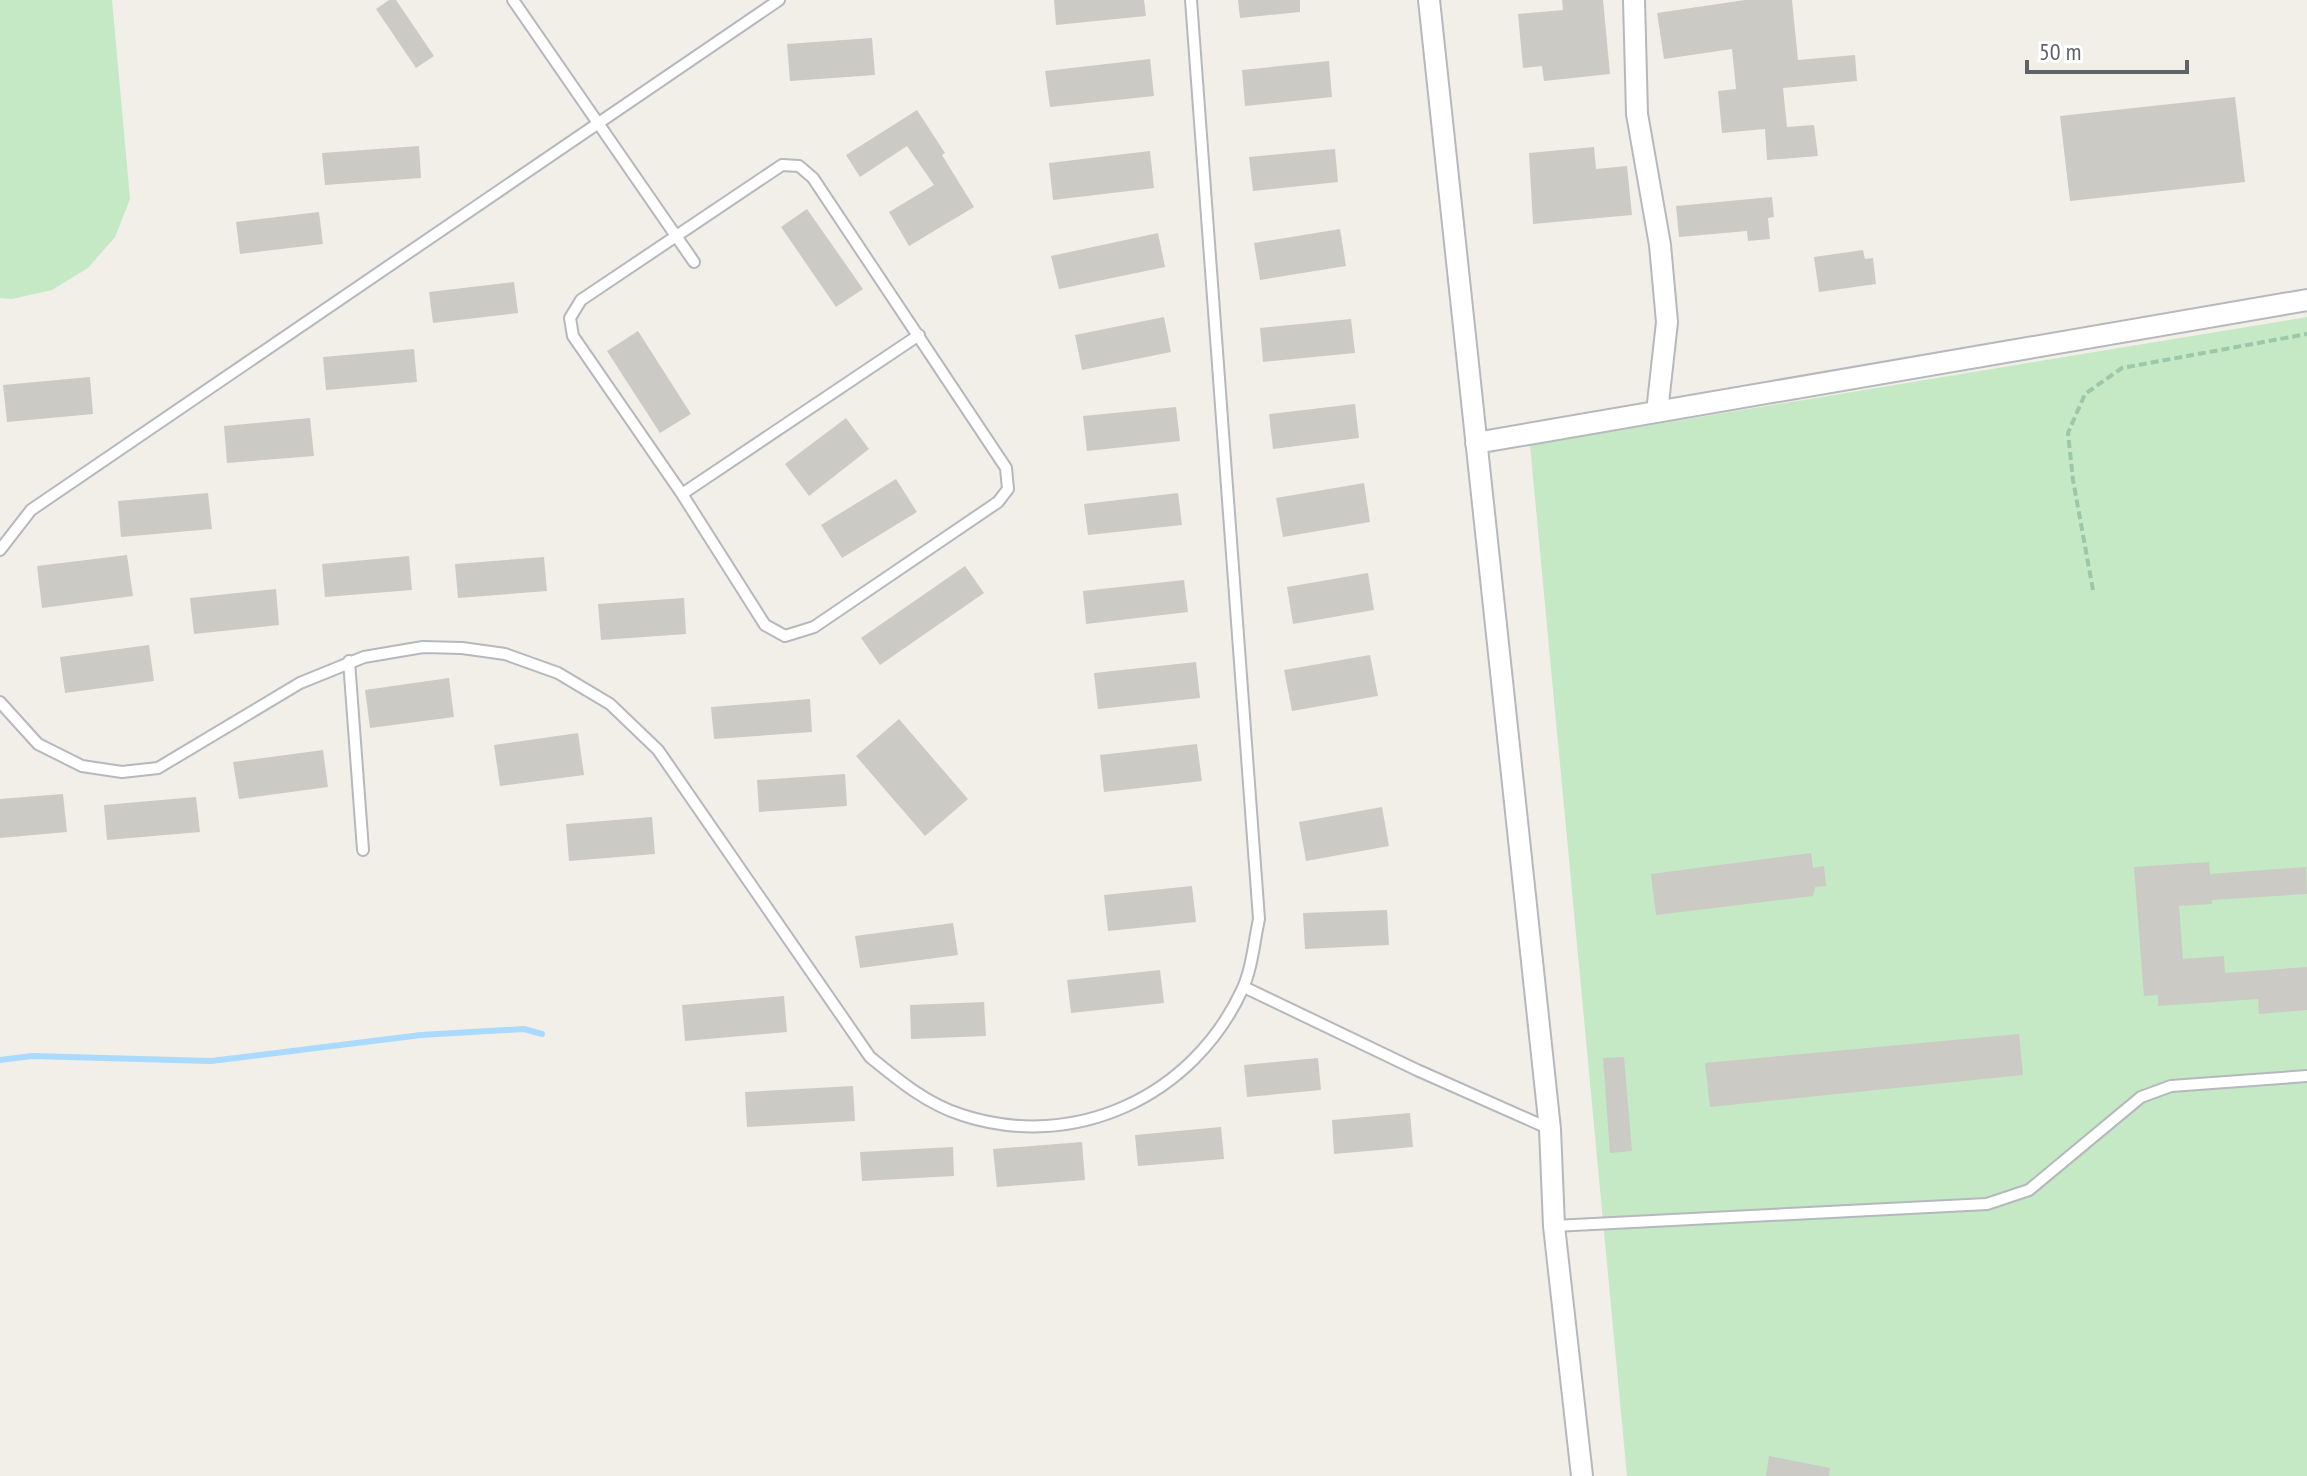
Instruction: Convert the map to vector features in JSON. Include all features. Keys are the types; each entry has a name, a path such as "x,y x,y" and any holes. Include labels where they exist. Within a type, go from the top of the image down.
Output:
{"street":[{"path":"1429,0 1550,1129 1554,1226 1582,1476"},
{"path":"1634,0 1637,114 1660,245 1667,322 1657,412"},
{"path":"1476,443 2307,300"}],"lane":[{"path":"513,0 694,262"},
{"path":"0,550 31,510 779,0"},
{"path":"0,702 38,744 82,766 122,772 158,768 300,683 349,661 423,647 505,654 558,673 610,704 658,750 870,1057 911,1091 961,1115 1008,1126 1063,1126 1122,1110 1163,1087 1205,1050 1226,1021 1244,987 1259,919 1191,0"},
{"path":"782,165 799,166 813,178 919,335 1006,468 1008,489 998,502 814,627 785,636 765,625 682,494 573,336 570,318 581,300 782,165"},
{"path":"682,494 919,335"},
{"path":"349,661 363,850"},
{"path":"1244,987 1417,1070 1550,1129"},
{"path":"1554,1226 1987,1204 2029,1190 2141,1097 2171,1086 2307,1076"}],"path":[{"path":"2093,590 2073,480 2068,433 2085,394 2122,368 2307,334"}],"green space":[{"path":"0,0 112,0 130,199 115,237 88,268 52,290 12,299 0,298"},
{"path":"2307,317 2307,1476 1627,1476 1530,445"}],"building":[{"path":"389,0 396,0 434,56 416,68 376,9"},
{"path":"1054,0 1144,0 1146,16 1056,25"},
{"path":"1238,0 1300,0 1300,12 1240,18"},
{"path":"1562,0 1603,0 1610,74 1544,81 1542,66 1523,68 1518,14 1563,10"},
{"path":"1745,0 1792,0 1798,60 1855,55 1857,81 1783,88 1787,127 1814,125 1818,156 1767,160 1765,129 1722,133 1718,91 1736,89 1732,49 1664,59 1657,13"},
{"path":"872,38 875,75 790,81 787,44"},
{"path":"1150,59 1154,96 1050,107 1045,71"},
{"path":"1329,61 1332,97 1245,106 1242,70"},
{"path":"2235,97 2245,182 2070,201 2060,116"},
{"path":"917,110 974,207 909,246 889,212 934,185 907,146 860,177 846,155"},
{"path":"419,146 421,178 325,185 322,153"},
{"path":"1594,147 1596,169 1627,166 1632,215 1533,224 1529,153"},
{"path":"1335,149 1338,182 1253,191 1249,157"},
{"path":"1150,151 1154,188 1053,200 1049,163"},
{"path":"1772,197 1774,217 1768,218 1770,239 1748,241 1747,231 1679,237 1676,206"},
{"path":"807,209 863,289 836,307 781,227"},
{"path":"319,212 323,244 240,254 236,222"},
{"path":"1340,229 1346,266 1260,280 1254,243"},
{"path":"1158,233 1165,267 1059,289 1051,256"},
{"path":"1863,250 1865,259 1873,258 1876,284 1819,292 1814,257"},
{"path":"514,282 518,313 433,323 429,292"},
{"path":"1164,317 1171,352 1082,370 1075,335"},
{"path":"1351,319 1355,353 1263,362 1260,328"},
{"path":"638,331 691,414 660,433 607,351"},
{"path":"414,349 417,382 326,390 323,357"},
{"path":"90,377 93,414 7,422 3,385"},
{"path":"1355,404 1359,438 1273,449 1269,414"},
{"path":"1176,407 1180,441 1087,451 1083,416"},
{"path":"310,418 314,456 227,463 224,426"},
{"path":"846,418 869,449 809,496 785,464"},
{"path":"896,479 917,512 842,558 821,525"},
{"path":"1364,483 1370,522 1283,537 1276,498"},
{"path":"208,493 212,529 121,537 118,501"},
{"path":"1178,493 1182,525 1088,535 1084,504"},
{"path":"127,555 133,596 42,608 37,566"},
{"path":"409,556 412,590 325,597 322,564"},
{"path":"544,557 547,591 458,598 455,564"},
{"path":"965,566 984,593 880,665 861,638"},
{"path":"1368,573 1374,610 1293,624 1287,587"},
{"path":"1184,580 1188,612 1086,624 1083,591"},
{"path":"276,589 279,625 194,634 190,598"},
{"path":"684,598 686,634 601,640 598,604"},
{"path":"149,645 154,681 65,693 60,657"},
{"path":"1370,655 1378,696 1292,711 1284,670"},
{"path":"1196,662 1200,698 1098,709 1094,673"},
{"path":"449,678 454,717 370,728 365,690"},
{"path":"810,699 812,732 714,739 711,707"},
{"path":"899,719 968,799 925,836 856,756"},
{"path":"578,733 584,775 500,786 494,745"},
{"path":"1197,744 1202,781 1104,792 1100,755"},
{"path":"323,750 328,787 239,799 233,762"},
{"path":"845,774 847,806 759,812 757,780"},
{"path":"63,794 67,832 0,838 0,799"},
{"path":"196,797 200,832 107,840 104,805"},
{"path":"1382,807 1389,846 1306,861 1299,822"},
{"path":"652,817 655,854 569,861 566,824"},
{"path":"1811,853 1813,868 1824,866 1826,886 1815,887 1813,896 1656,915 1651,874"},
{"path":"2209,862 2210,874 2306,867 2307,894 2212,900 2212,904 2179,906 2183,959 2224,956 2225,973 2307,967 2307,1010 2259,1014 2258,999 2158,1006 2158,995 2144,996 2134,867"},
{"path":"1192,886 1196,922 1108,931 1104,895"},
{"path":"1387,910 1389,945 1305,949 1303,913"},
{"path":"953,923 958,955 860,968 855,936"},
{"path":"1160,970 1164,1003 1071,1013 1067,980"},
{"path":"784,996 787,1032 685,1041 682,1005"},
{"path":"984,1002 986,1036 911,1039 910,1005"},
{"path":"2019,1034 2023,1075 1710,1107 1705,1063"},
{"path":"1624,1057 1632,1151 1610,1153 1603,1058"},
{"path":"1318,1058 1321,1090 1247,1097 1244,1065"},
{"path":"853,1086 855,1121 747,1127 745,1092"},
{"path":"1410,1113 1413,1147 1334,1154 1332,1120"},
{"path":"1221,1127 1224,1159 1138,1166 1135,1135"},
{"path":"1082,1142 1085,1180 997,1187 993,1149"},
{"path":"953,1147 954,1176 862,1181 860,1152"},
{"path":"1769,1456 1830,1468 1829,1476 1766,1476"}],"waterway":[{"path":"0,1060 32,1056 211,1061 421,1035 524,1029 542,1034"}]}
